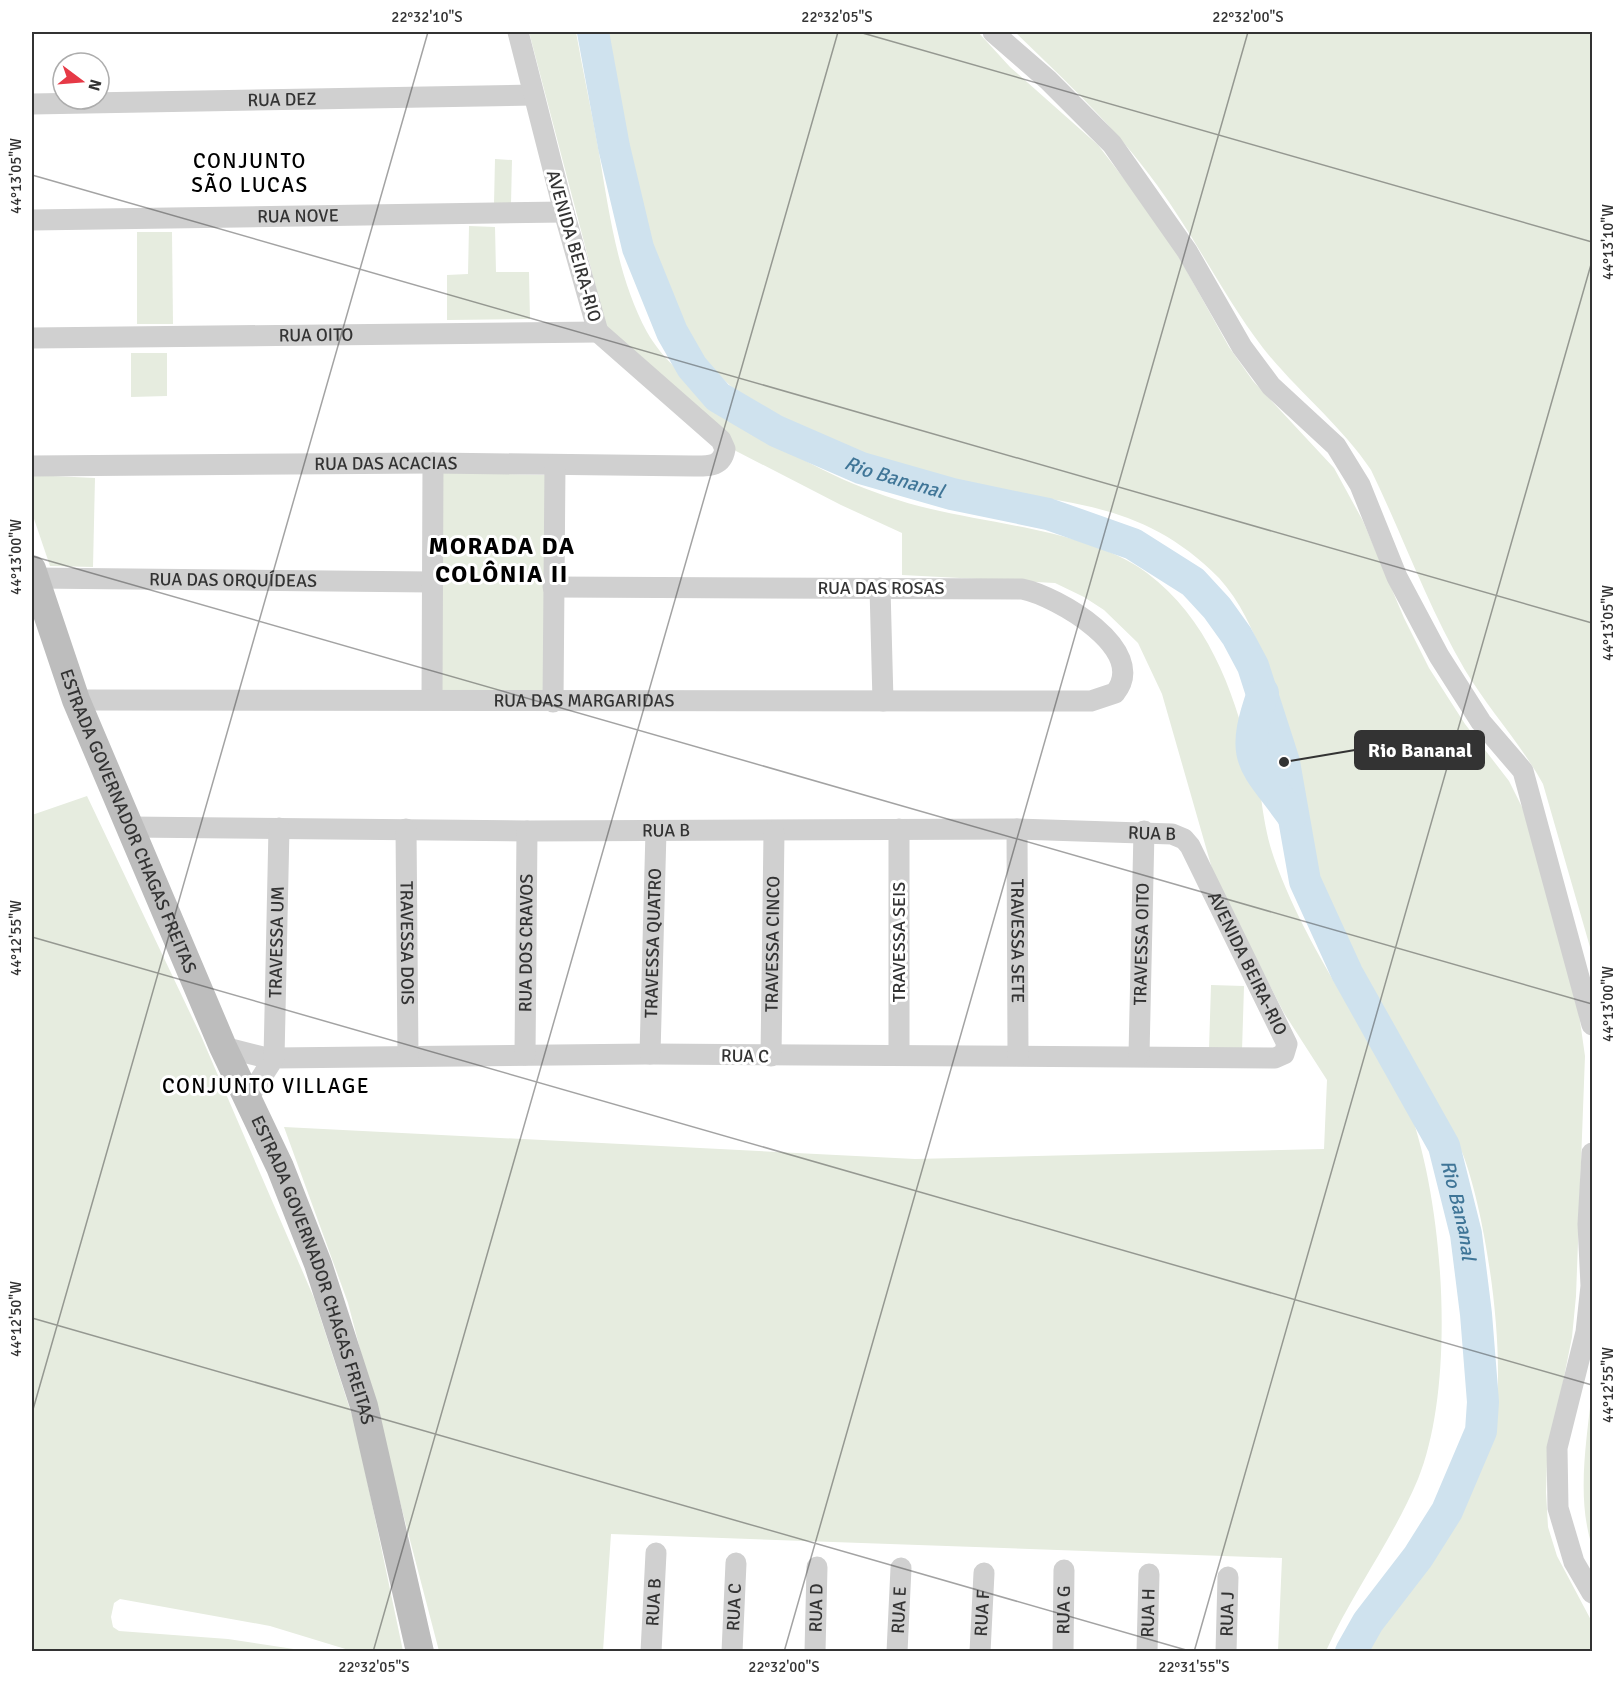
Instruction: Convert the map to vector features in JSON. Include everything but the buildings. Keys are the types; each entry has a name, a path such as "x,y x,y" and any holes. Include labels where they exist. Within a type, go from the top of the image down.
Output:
{"main road":[{"name":"ESTRADA GOVERNADOR CHAGAS FREITAS","path":"33,574 76,700 314,1254 349,1353 364,1406 421,1651"}],"street":[{"name":"AVENIDA BEIRA-RIO","path":"518,32 564,212 598,332 724,443"},
{"path":"993,32 1048,80 1112,144 1187,251 1242,347 1271,386 1336,446 1360,485 1397,577 1439,656 1481,722 1523,771 1593,1025"},
{"name":"RUA DEZ","path":"32,104 533,95"},
{"name":"RUA NOVE","path":"32,220 564,212"},
{"name":"RUA OITO","path":"32,338 598,332"},
{"name":"RUA DAS ACACIAS","path":"32,466 433,463 713,465 723,457 724,443"},
{"path":"432,699 433,463"},
{"path":"553,702 555,465"},
{"name":"RUA DAS ORQUÍDEAS","path":"33,574 431,582"},
{"name":"RUA DAS ROSAS","path":"553,587 1022,589 1035,592 1059,604 1090,625 1121,656 1125,672 1120,687 1109,697 1091,701"},
{"path":"880,588 883,701"},
{"name":"RUA DAS MARGARIDAS","path":"76,700 1091,701"},
{"name":"RUA B","path":"129,827 774,832 899,829 1144,831 1181,837 1193,852"},
{"name":"TRAVESSA UM","path":"273,1059 279,828"},
{"name":"TRAVESSA DOIS","path":"406,829 408,1056"},
{"name":"TRAVESSA SEIS","path":"899,829 899,1055"},
{"name":"TRAVESSA SETE","path":"1017,829 1018,1055"},
{"name":"RUA DOS CRAVOS","path":"525,1055 527,831"},
{"name":"TRAVESSA QUATRO","path":"650,1054 656,831"},
{"name":"TRAVESSA OITO","path":"1139,1055 1144,831"},
{"name":"TRAVESSA CINCO","path":"771,1056 774,832"},
{"name":"AVENIDA BEIRA-RIO","path":"1193,852 1286,1038 1286,1048 1282,1056 1263,1058"},
{"name":"RUA C","path":"224,1047 273,1059 650,1054 1139,1055 1263,1058"},
{"path":"248,1098 273,1059"},
{"path":"1593,1153 1588,1224 1591,1286 1586,1332 1569,1392 1557,1448 1558,1508 1574,1562 1593,1593"},
{"name":"RUA B","path":"651,1652 656,1553"},
{"name":"RUA C","path":"732,1652 736,1563"},
{"name":"RUA D","path":"815,1652 817,1567"},
{"name":"RUA E","path":"897,1652 901,1568"},
{"name":"RUA G","path":"1063,1652 1064,1570"},
{"name":"RUA F","path":"980,1652 984,1573"},
{"name":"RUA H","path":"1147,1652 1149,1574"},
{"name":"RUA J","path":"1226,1652 1228,1577"}],"shaded area":[{"path":"529,32 576,32 611,222 622,268 637,312 647,332 668,360 685,376 761,435 843,479 901,501 1072,539 1125,559 1147,573 1168,591 1186,611 1215,656 1235,706 1260,793 1269,843 1292,903 1327,969 1393,1075 1407,1103 1420,1143 1430,1189 1437,1239 1441,1291 1441,1343 1438,1393 1430,1439 1418,1479 1408,1501 1348,1607 1326,1651 1278,1651 1282,1558 611,1534 603,1651 439,1651 348,1303 284,1127 915,1159 1324,1149 1327,1080 1284,1013 1215,879 1162,694 1138,643 1104,610 1055,583 902,575 902,533 841,505 736,451 610,334"},
{"path":"604,32 978,32 1010,67 1098,145 1165,232 1229,347 1253,381 1334,468 1363,521 1404,618 1429,668 1465,724 1509,781 1523,809 1577,1000 1585,1056 1576,1296 1572,1337 1547,1462 1546,1492 1548,1527 1557,1556 1592,1622 1592,1651 1364,1651 1390,1609 1440,1544 1468,1494 1490,1442 1496,1413 1498,1378 1493,1296 1480,1215 1462,1152 1413,1063 1355,968 1327,907 1314,859 1284,718 1260,648 1240,606 1219,578 1195,556 1171,539 1146,526 1095,508 972,487 883,462 796,429 763,411 734,389 701,354 675,314 655,270 640,223 629,175"},
{"path":"1015,32 1592,32 1592,954 1543,784 1465,670 1427,596 1371,470 1333,423 1263,348 1235,308 1171,205 1125,144 1053,68"},
{"path":"495,159 512,160 511,204 494,204"},
{"path":"469,226 495,227 496,272 529,272 530,319 447,320 447,275 468,274"},
{"path":"137,232 172,232 173,324 137,324"},
{"path":"131,353 167,353 167,396 131,397"},
{"path":"438,472 545,475 546,690 440,690"},
{"path":"32,475 95,478 93,567 50,566 32,513"},
{"path":"87,796 201,1036 314,1298 356,1428 403,1651 352,1651 270,1626 120,1599 114,1603 111,1617 113,1627 119,1631 228,1639 307,1651 32,1651 32,815"},
{"path":"1211,985 1244,986 1242,1050 1209,1049"},
{"path":"1592,1389 1592,1546 1585,1508 1584,1468"}],"waterway":[{"name":"Rio Bananal","path":"593,32 614,147 638,248 672,332 692,367 718,397 776,431 861,468 952,494 1048,514 1133,544 1193,582 1217,608 1237,636 1253,666 1284,762 1305,881 1347,973 1444,1146 1466,1234 1476,1314 1483,1402 1481,1431 1447,1511 1418,1557 1368,1622 1351,1652"},
{"path":"1263,693 1252,733 1254,760 1292,815"}],"place":[{"name":"Rio Bananal","path":"1284,762"}],"district":[{"name":"CONJUNTO SÃO LUCAS","path":"250,173"},
{"name":"MORADA DA COLÔNIA II","path":"502,560"},
{"name":"CONJUNTO VILLAGE","path":"266,1086"}]}
